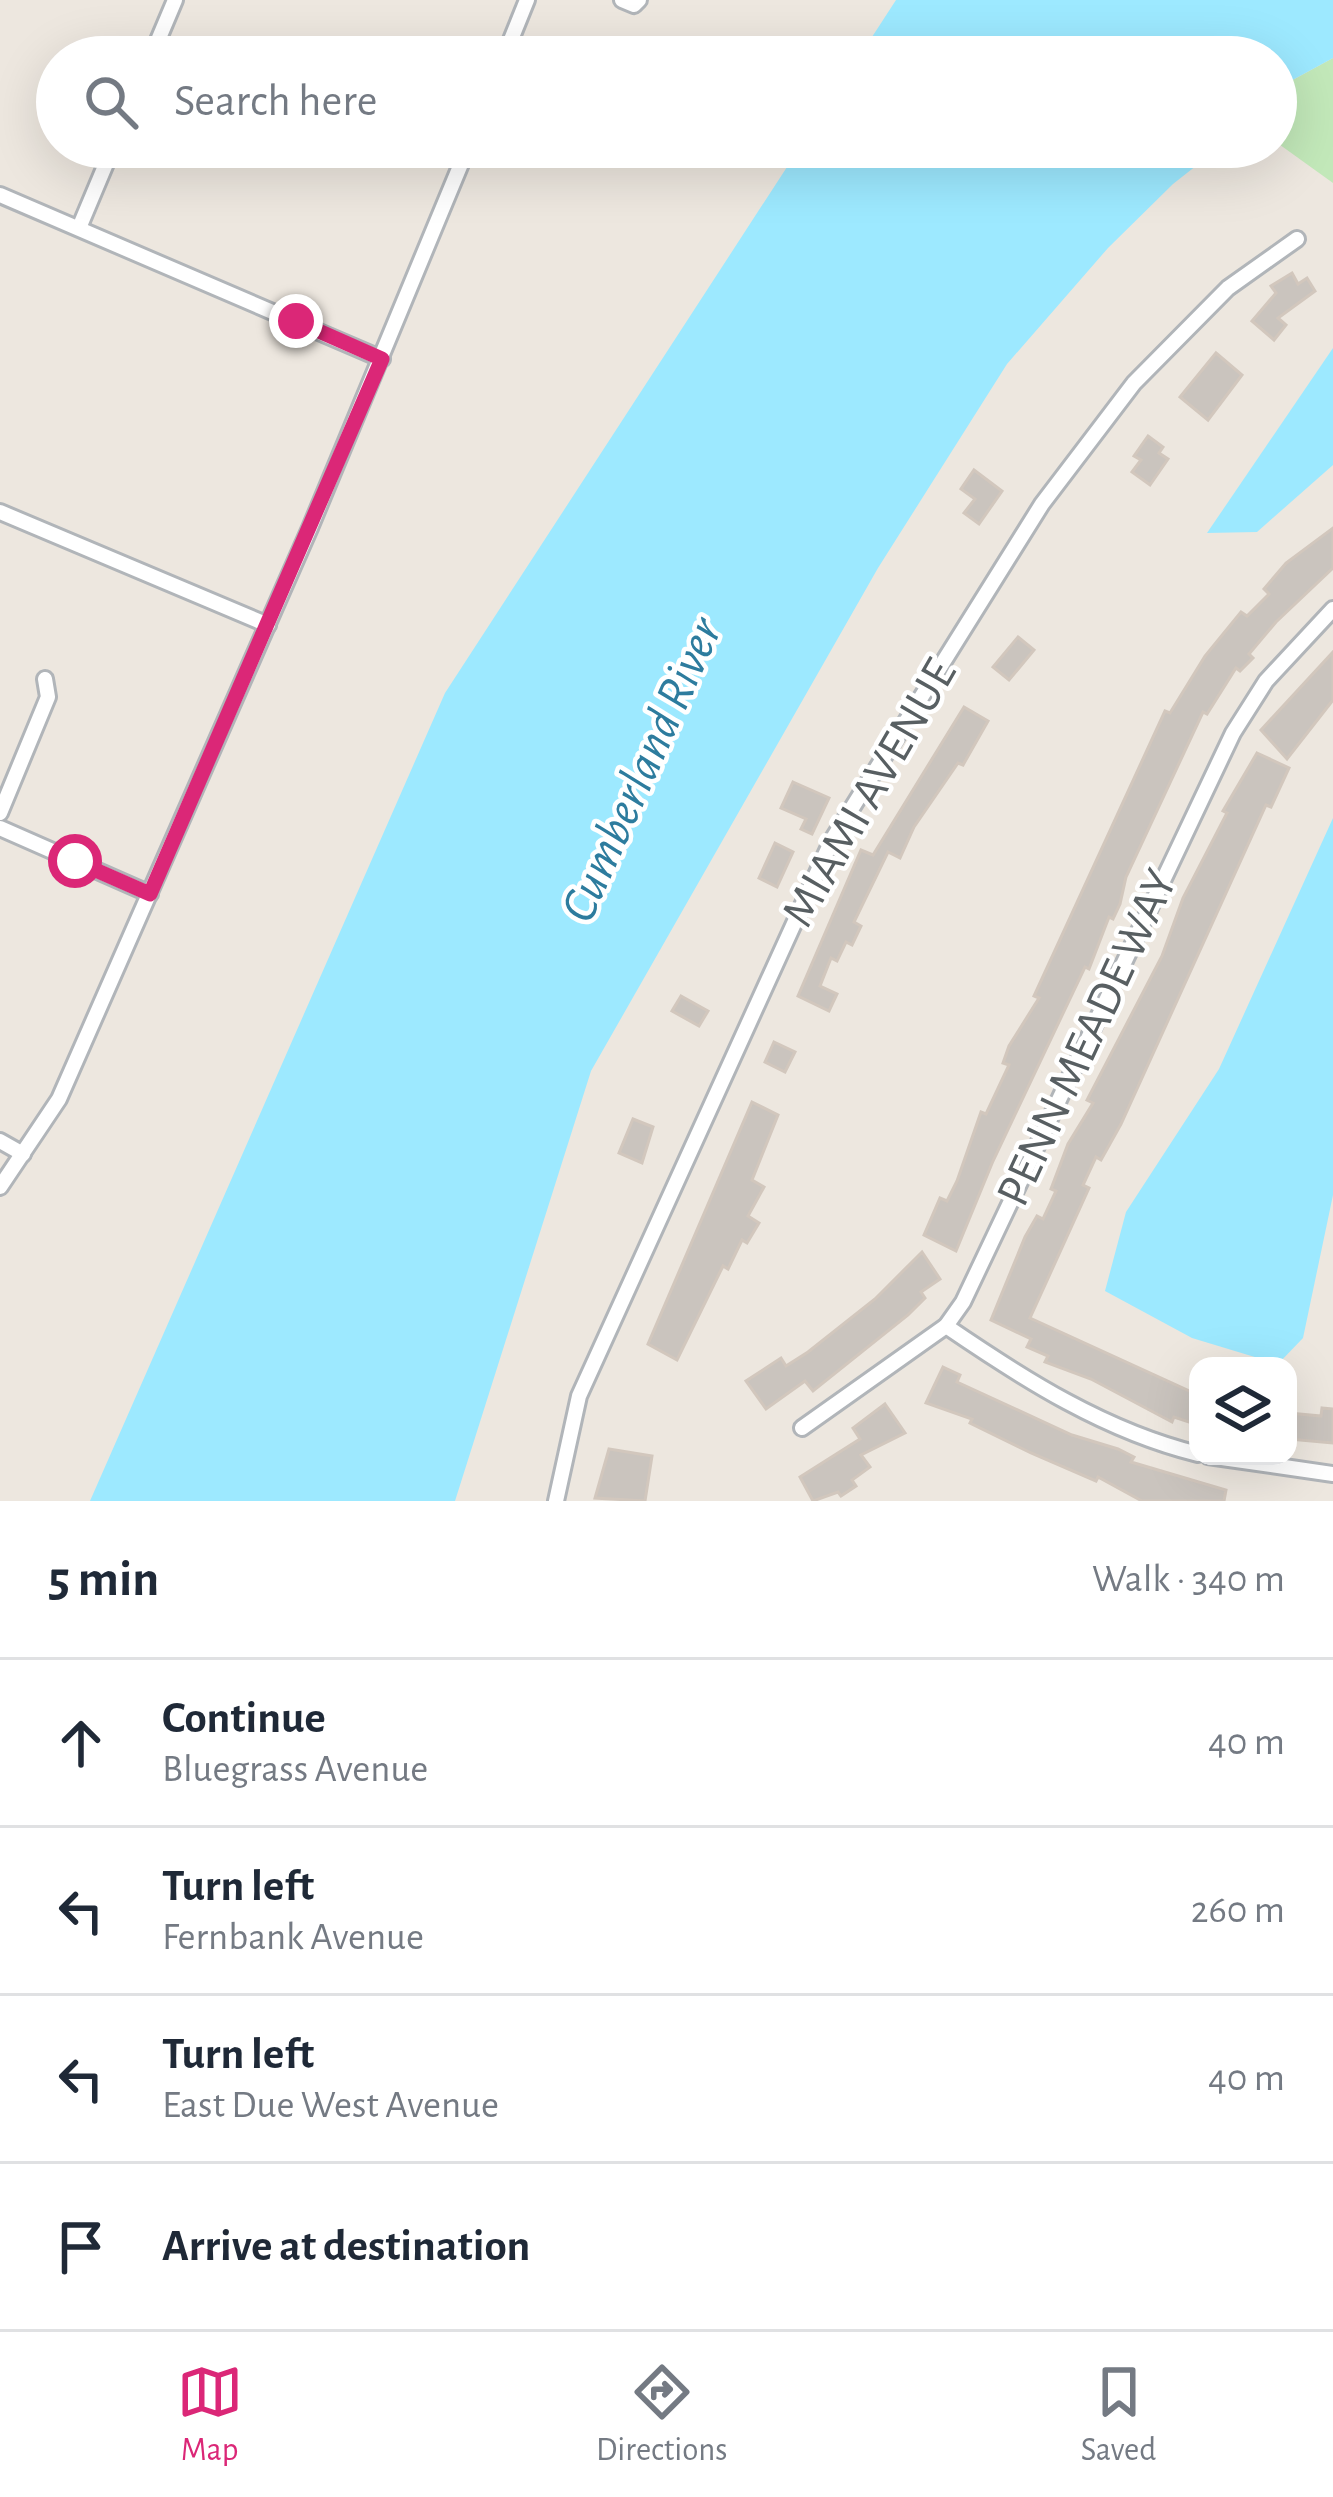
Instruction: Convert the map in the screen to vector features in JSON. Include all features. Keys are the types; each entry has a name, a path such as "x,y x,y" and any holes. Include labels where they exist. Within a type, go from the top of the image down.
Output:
{"street":[{"path":"160,36 175,0"},
{"path":"512,36 527,0"},
{"path":"79,228 104,168"},
{"path":"0,1187 76,1061 268,625 459,168"},
{"path":"0,195 382,359"},
{"name":"MIAMI AVENUE","path":"556,1501 579,1396 832,839 1042,505 1121,400 1228,288 1297,239"},
{"path":"0,512 268,625"},
{"name":"PENN MEADE WAY","path":"802,1428 946,1326 963,1302 1232,734 1266,681 1333,609"},
{"path":"0,813 48,697 45,679"},
{"path":"0,828 150,894"},
{"path":"0,1141 23,1154"},
{"path":"946,1326 1022,1378 1141,1439 1189,1452"},
{"path":"1270,1465 1333,1474"}],"green space":[{"path":"1333,58 1333,183 1297,157 1297,78"}],"water":[{"path":"896,0 1333,0 1333,58 1297,78 1297,36 873,36"},
{"name":"Cumberland River","path":"786,168 1193,168 1108,248 1007,364 878,568 591,1071 455,1501 90,1501 445,693"},
{"path":"1333,348 1333,465 1257,532 1207,533"},
{"path":"1333,818 1333,1195 1303,1338 1285,1357 1255,1357 1192,1338 1105,1291 1126,1212 1219,1069"}],"building":[{"path":"1292,273 1298,284 1307,278 1315,291 1278,318 1286,325 1274,340 1252,321 1276,293 1271,286"},
{"path":"1216,353 1242,375 1208,420 1180,397"},
{"path":"1148,436 1163,447 1159,453 1168,459 1150,485 1132,472 1141,460 1134,456"},
{"path":"974,470 1002,491 979,524 964,513 975,499 961,489"},
{"path":"1333,528 1333,568 1276,622 1249,654 1253,658 1240,671 1236,668 1207,714 1203,712 1126,877 1120,904 1113,919 1109,917 1089,969 1085,967 993,1161 956,1251 924,1235 940,1198 947,1201 957,1181 981,1112 986,1114 1009,1065 1003,1063 1009,1046 1039,998 1034,996 1165,711 1170,713 1205,656 1241,612 1247,616 1269,594 1264,589 1286,563"},
{"path":"1018,637 1034,650 1009,680 993,667"},
{"path":"1333,652 1333,700 1287,759 1261,730"},
{"path":"964,707 988,721 963,765 958,763 914,827 900,858 888,852 854,922 861,926 852,945 846,942 837,961 831,958 820,986 837,994 829,1011 798,996 861,850 873,855"},
{"path":"1257,753 1289,768 1271,807 1266,805 1121,1124 1101,1160 1096,1157 1083,1185 1089,1188 1030,1318 1189,1391 1189,1422 1174,1417 1172,1422 1091,1379 1045,1362 1048,1356 1027,1347 1031,1339 991,1320 1025,1237 1037,1216 1043,1219 1056,1191 1051,1189 1068,1144 1093,1103 1087,1100 1162,956 1183,898 1227,813 1223,811"},
{"path":"793,782 829,798 812,834 801,829 806,819 781,808"},
{"path":"775,843 793,852 777,887 759,878"},
{"path":"681,996 708,1011 699,1026 672,1011"},
{"path":"774,1042 795,1052 785,1072 765,1062"},
{"path":"752,1102 778,1115 752,1180 764,1187 748,1216 759,1223 747,1243 742,1240 728,1269 723,1266 677,1360 648,1344"},
{"path":"633,1119 653,1127 642,1163 619,1153"},
{"path":"922,1252 940,1279 921,1292 925,1298 813,1391 805,1381 766,1409 746,1381 781,1358 786,1366 808,1352 875,1299"},
{"path":"943,1367 960,1375 957,1382 1072,1435 1118,1449 1134,1457 1131,1462 1226,1490 1224,1501 1142,1501 1098,1477 1096,1481 1031,1453 970,1423 972,1419 926,1403"},
{"path":"885,1404 905,1433 861,1455 870,1467 852,1480 856,1486 841,1496 838,1492 813,1501 800,1477 860,1439 853,1428"},
{"path":"1322,1408 1333,1409 1333,1443 1297,1440 1297,1414 1321,1416"},
{"path":"609,1449 652,1456 645,1501 595,1498"}],"route":[{"path":"75,861 150,894 382,359 296,321"}]}
